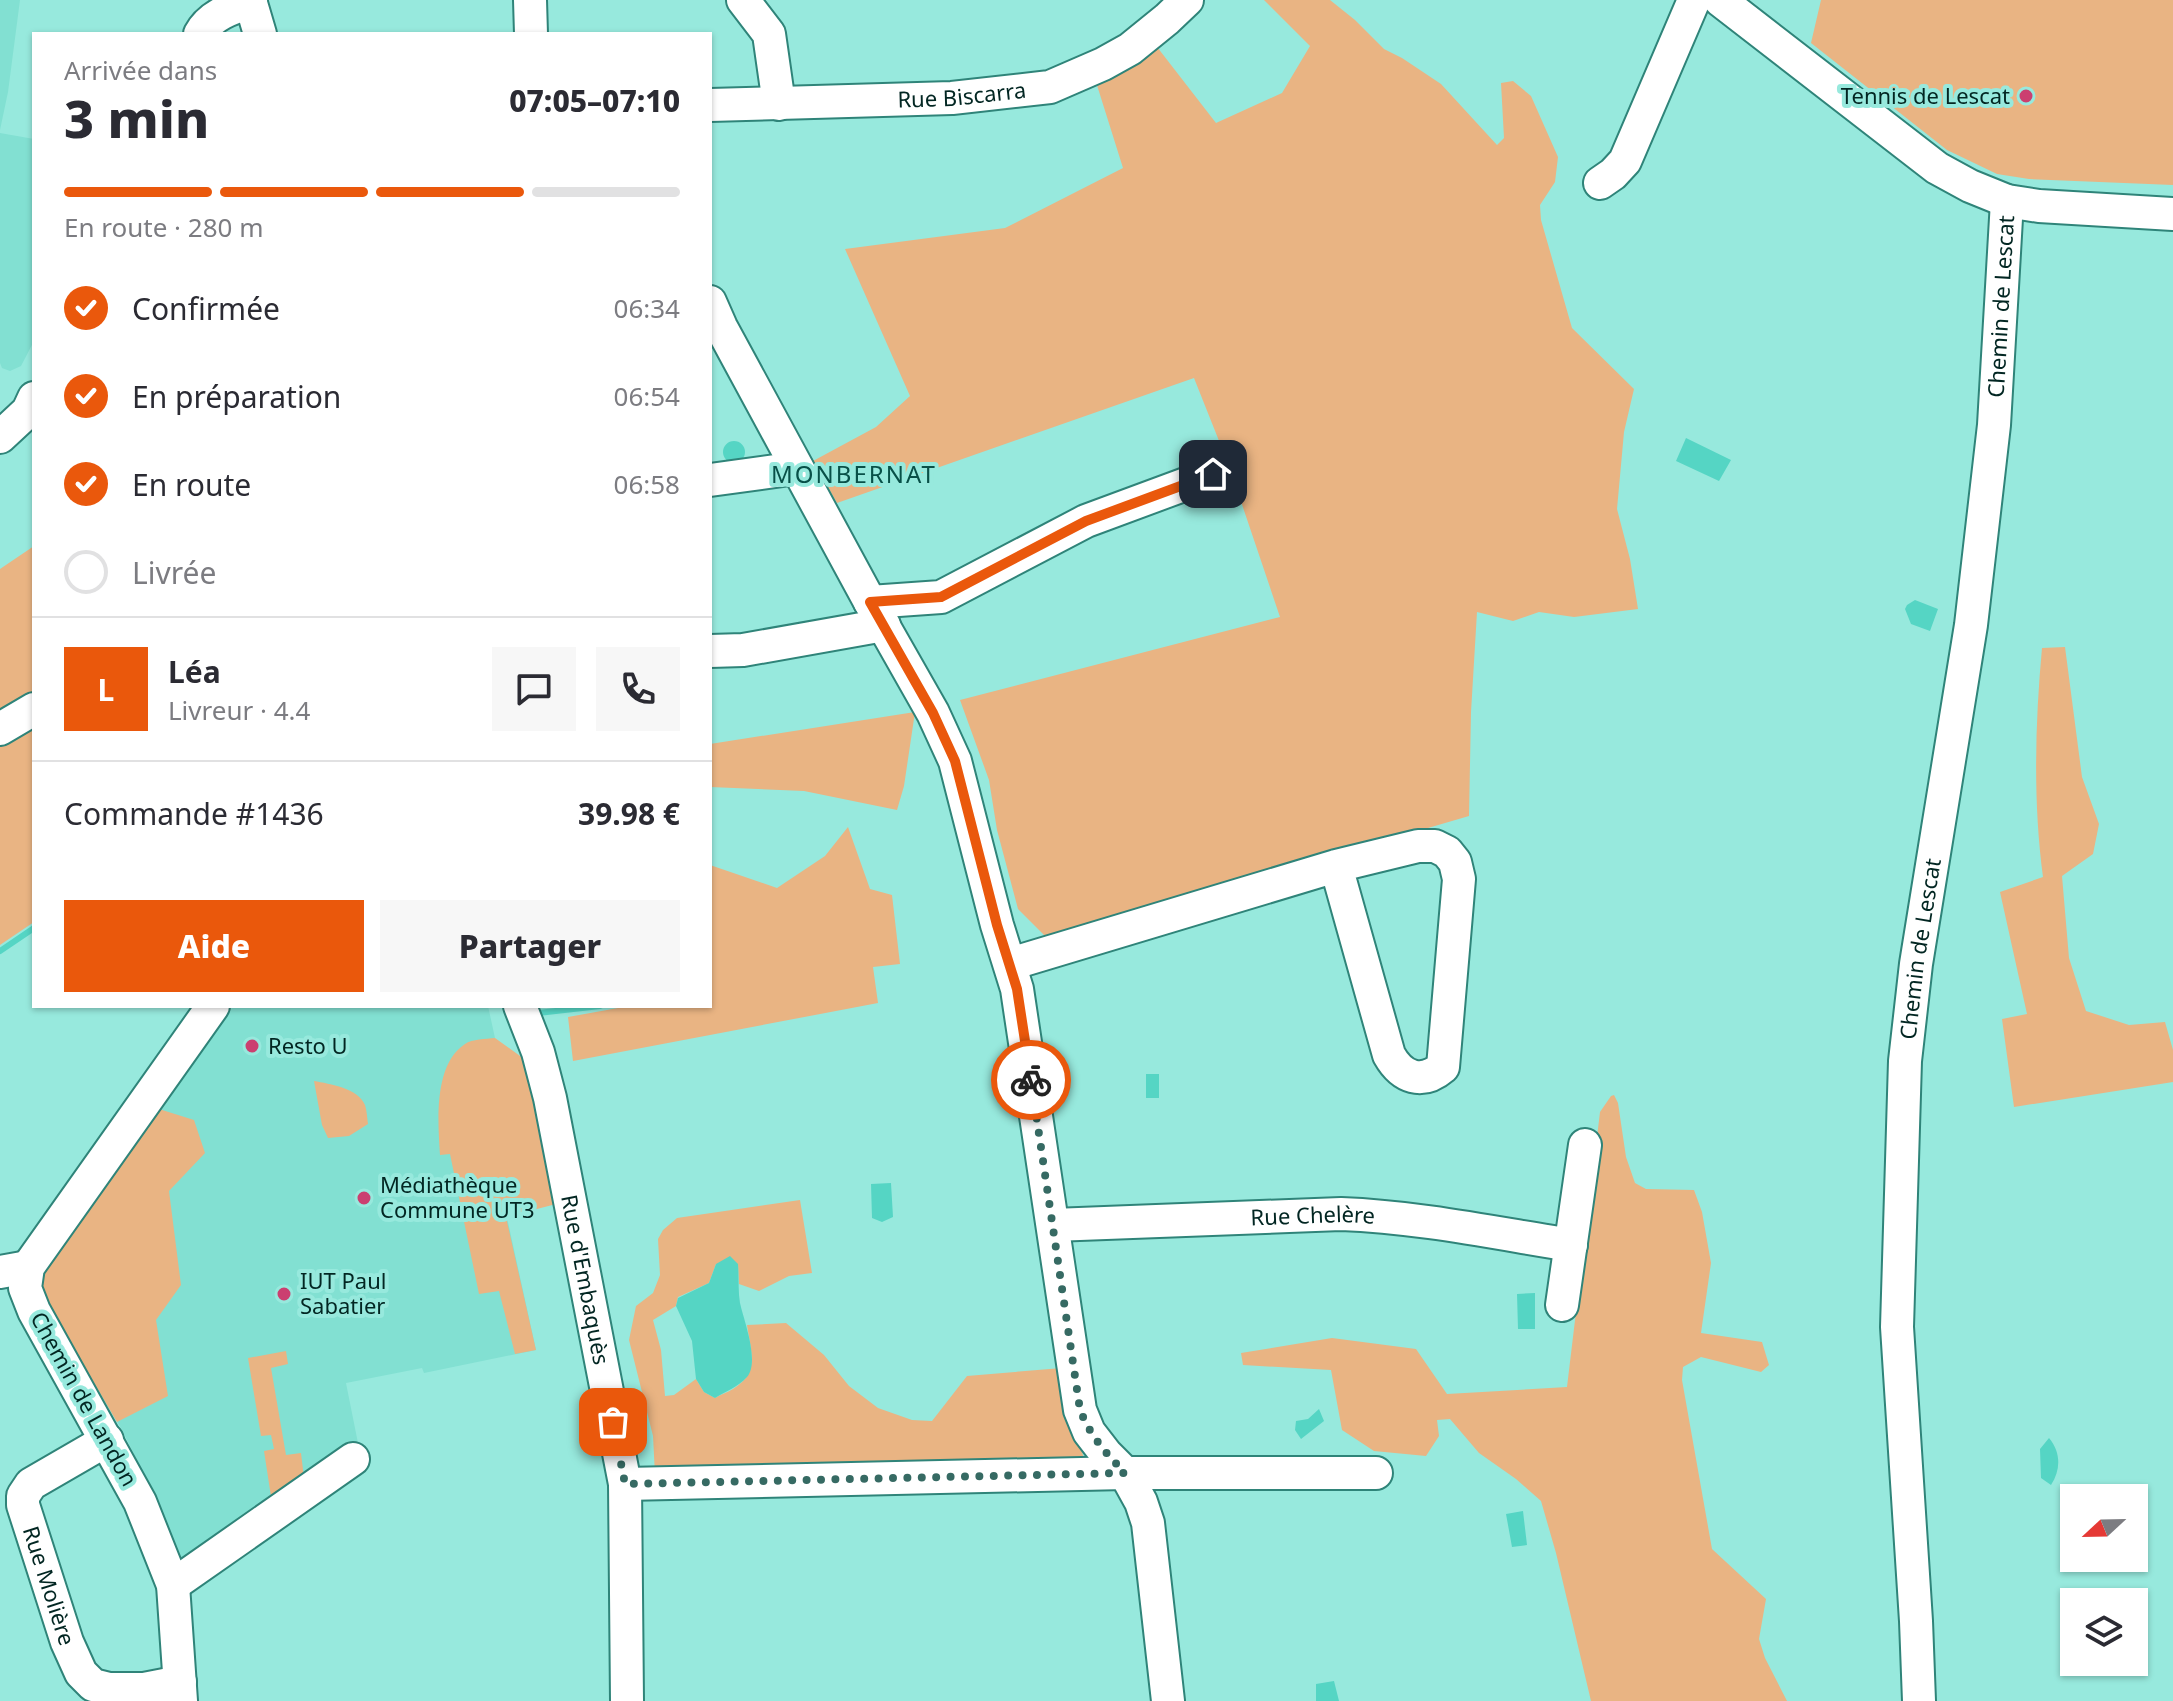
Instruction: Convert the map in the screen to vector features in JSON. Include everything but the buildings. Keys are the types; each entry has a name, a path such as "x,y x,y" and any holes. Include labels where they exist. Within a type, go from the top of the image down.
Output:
{"street":[{"path":"530,0 531,32"},
{"path":"743,0 769,34 779,104"},
{"name":"Rue Biscarra","path":"712,105 952,98 1050,87 1130,49 1187,0"},
{"path":"1600,183 1625,161 1694,0"},
{"path":"1720,0 1937,168 1970,186 2007,201 2039,206 2173,214"},
{"path":"201,32 220,14 250,1 259,32"},
{"name":"Chemin de Lescat","path":"1919,1701 1897,1327 1903,1096 1916,964 1971,625 1994,425 2007,201"},
{"path":"712,307 797,468 933,713 955,761 997,925 1017,989 1080,1410 1089,1432 1125,1473 1141,1502 1148,1523 1168,1701"},
{"path":"712,480 797,468"},
{"path":"712,651 743,650 941,597 1086,521 1213,474"},
{"path":"0,729 32,710"},
{"path":"1010,964 1336,866 1418,846 1435,846 1447,852 1455,862 1459,879 1443,1067 1436,1073 1425,1077 1404,1073 1395,1066 1389,1055 1336,866"},
{"name":"Chemin de Landon","path":"180,1692 173,1585 140,1502 14,1269 211,1008"},
{"name":"Rue d'Embaquès","path":"521,1008 538,1052 550,1098 625,1484 627,1701"},
{"path":"1562,1305 1585,1145"},
{"name":"Rue Chelère","path":"1053,1225 1341,1214 1423,1221 1571,1245"},
{"name":"Rue Molière","path":"107,1440 31,1484 23,1496 23,1505 67,1642 81,1673 93,1685 109,1689 180,1692"},
{"path":"173,1585 353,1459"},
{"path":"625,1484 1125,1473 1376,1473"}],"shaded area":[{"path":"0,0 20,0 0,130"},
{"path":"1264,0 1330,0 1384,49 1441,84 1497,145 1504,138 1501,83 1513,81 1531,96 1558,157 1555,182 1540,205 1541,220 1572,328 1634,389 1624,432 1617,509 1630,559 1638,609 1574,617 1539,612 1513,621 1477,612 1469,816 1048,939 1018,909 997,830 989,780 960,700 1280,617 1229,466 1194,378 837,503 813,461 876,427 910,396 845,249 1005,228 1123,168 1096,82 1154,43 1216,123 1282,93 1310,46"},
{"name":"Tennis de Lescat","path":"1821,0 2173,0 2173,185 2029,179 1997,174 1947,150 1811,43"},
{"path":"0,133 32,139 32,345 21,366 10,371 2,368"},
{"path":"1686,438 1731,460 1719,481 1676,461"},
{"path":"730,441 738,441 745,452 738,463 730,463 723,456 723,448"},
{"path":"32,547 32,923 0,945 0,569"},
{"path":"1915,600 1938,609 1930,631 1911,624 1905,609"},
{"path":"2065,647 2082,777 2099,824 2093,854 2062,876 2069,958 2086,1011 2129,1025 2165,1022 2173,1050 2173,1082 2014,1107 2002,1019 2027,1014 2000,892 2043,877 2036,763 2042,648"},
{"path":"915,712 904,786 897,810 804,791 712,787 712,744"},
{"path":"848,827 870,889 892,895 900,964 873,967 878,1003 573,1061 568,1017 618,1008 712,1008 712,866 777,888 825,856"},
{"name":"IUT Paul Sabatier","path":"232,1008 488,1008 495,1038 479,1090 536,1350 424,1373 422,1368 346,1383 359,1448 182,1564 153,1493 122,1430 48,1304 42,1283 44,1268"},
{"path":"495,1038 527,1061 560,1203 506,1217 536,1350 515,1354 499,1291 479,1294 450,1154 440,1155 440,1095 447,1066 465,1044"},
{"path":"1146,1074 1159,1074 1159,1098 1146,1098"},
{"path":"314,1081 356,1094 365,1105 368,1124 349,1136 328,1138 322,1125"},
{"path":"1614,1095 1618,1103 1626,1157 1635,1183 1646,1189 1694,1190 1702,1212 1711,1263 1701,1333 1762,1342 1769,1365 1761,1372 1701,1357 1683,1367 1682,1380 1712,1549 1766,1599 1759,1639 1787,1701 1591,1701 1541,1501 1479,1453 1450,1419 1437,1420 1439,1436 1426,1456 1374,1451 1342,1430 1331,1370 1243,1365 1241,1353 1332,1338 1416,1349 1447,1394 1567,1387 1600,1112"},
{"path":"159,1109 194,1120 205,1153 169,1191 181,1285 156,1320 168,1396 117,1422 48,1304 42,1283 44,1268"},
{"path":"891,1183 893,1217 882,1222 872,1218 871,1184"},
{"path":"800,1200 812,1273 789,1276 759,1291 739,1284 738,1265 716,1264 709,1283 678,1297 676,1306 653,1320 661,1350 665,1396 674,1395 696,1379 704,1392 715,1398 742,1383 752,1361 747,1325 786,1323 824,1355 849,1386 878,1408 912,1420 932,1421 967,1376 1062,1368 1077,1439 1087,1466 655,1475 653,1436 629,1340 636,1306 653,1293 660,1275 658,1239 677,1218"},
{"path":"730,1256 738,1264 740,1303 752,1362 747,1377 715,1398 704,1392 696,1379 692,1341 676,1306 678,1298 709,1283 716,1264"},
{"path":"1535,1293 1535,1329 1518,1329 1517,1294"},
{"path":"286,1351 288,1364 271,1368 286,1455 301,1453 304,1478 272,1503 264,1451 274,1449 271,1435 261,1436 248,1358"},
{"path":"1319,1409 1324,1421 1301,1439 1295,1430 1296,1421 1308,1419"},
{"path":"2049,1438 2056,1449 2058,1461 2051,1485 2041,1478 2040,1449"},
{"path":"1523,1511 1527,1545 1512,1547 1506,1514"},
{"path":"1334,1681 1339,1701 1316,1701 1316,1684"}],"waterway":[{"path":"0,951 32,929"},
{"path":"539,1016 538,1013 582,1008"}],"way so far":[{"path":"613,1422 625,1484 1125,1473 1089,1432 1080,1410 1031,1080"}],"place":[{"name":"Tennis de Lescat","path":"2026,96"},
{"name":"Resto U","path":"252,1046"},
{"name":"Médiathèque Commune UT3","path":"364,1198"},
{"name":"IUT Paul Sabatier","path":"284,1294"}],"district":[{"name":"MONBERNAT","path":"854,475"}],"route":[{"path":"1031,1080 1017,989 997,925 955,761 933,713 870,602 941,597 1086,521 1213,474"}]}
